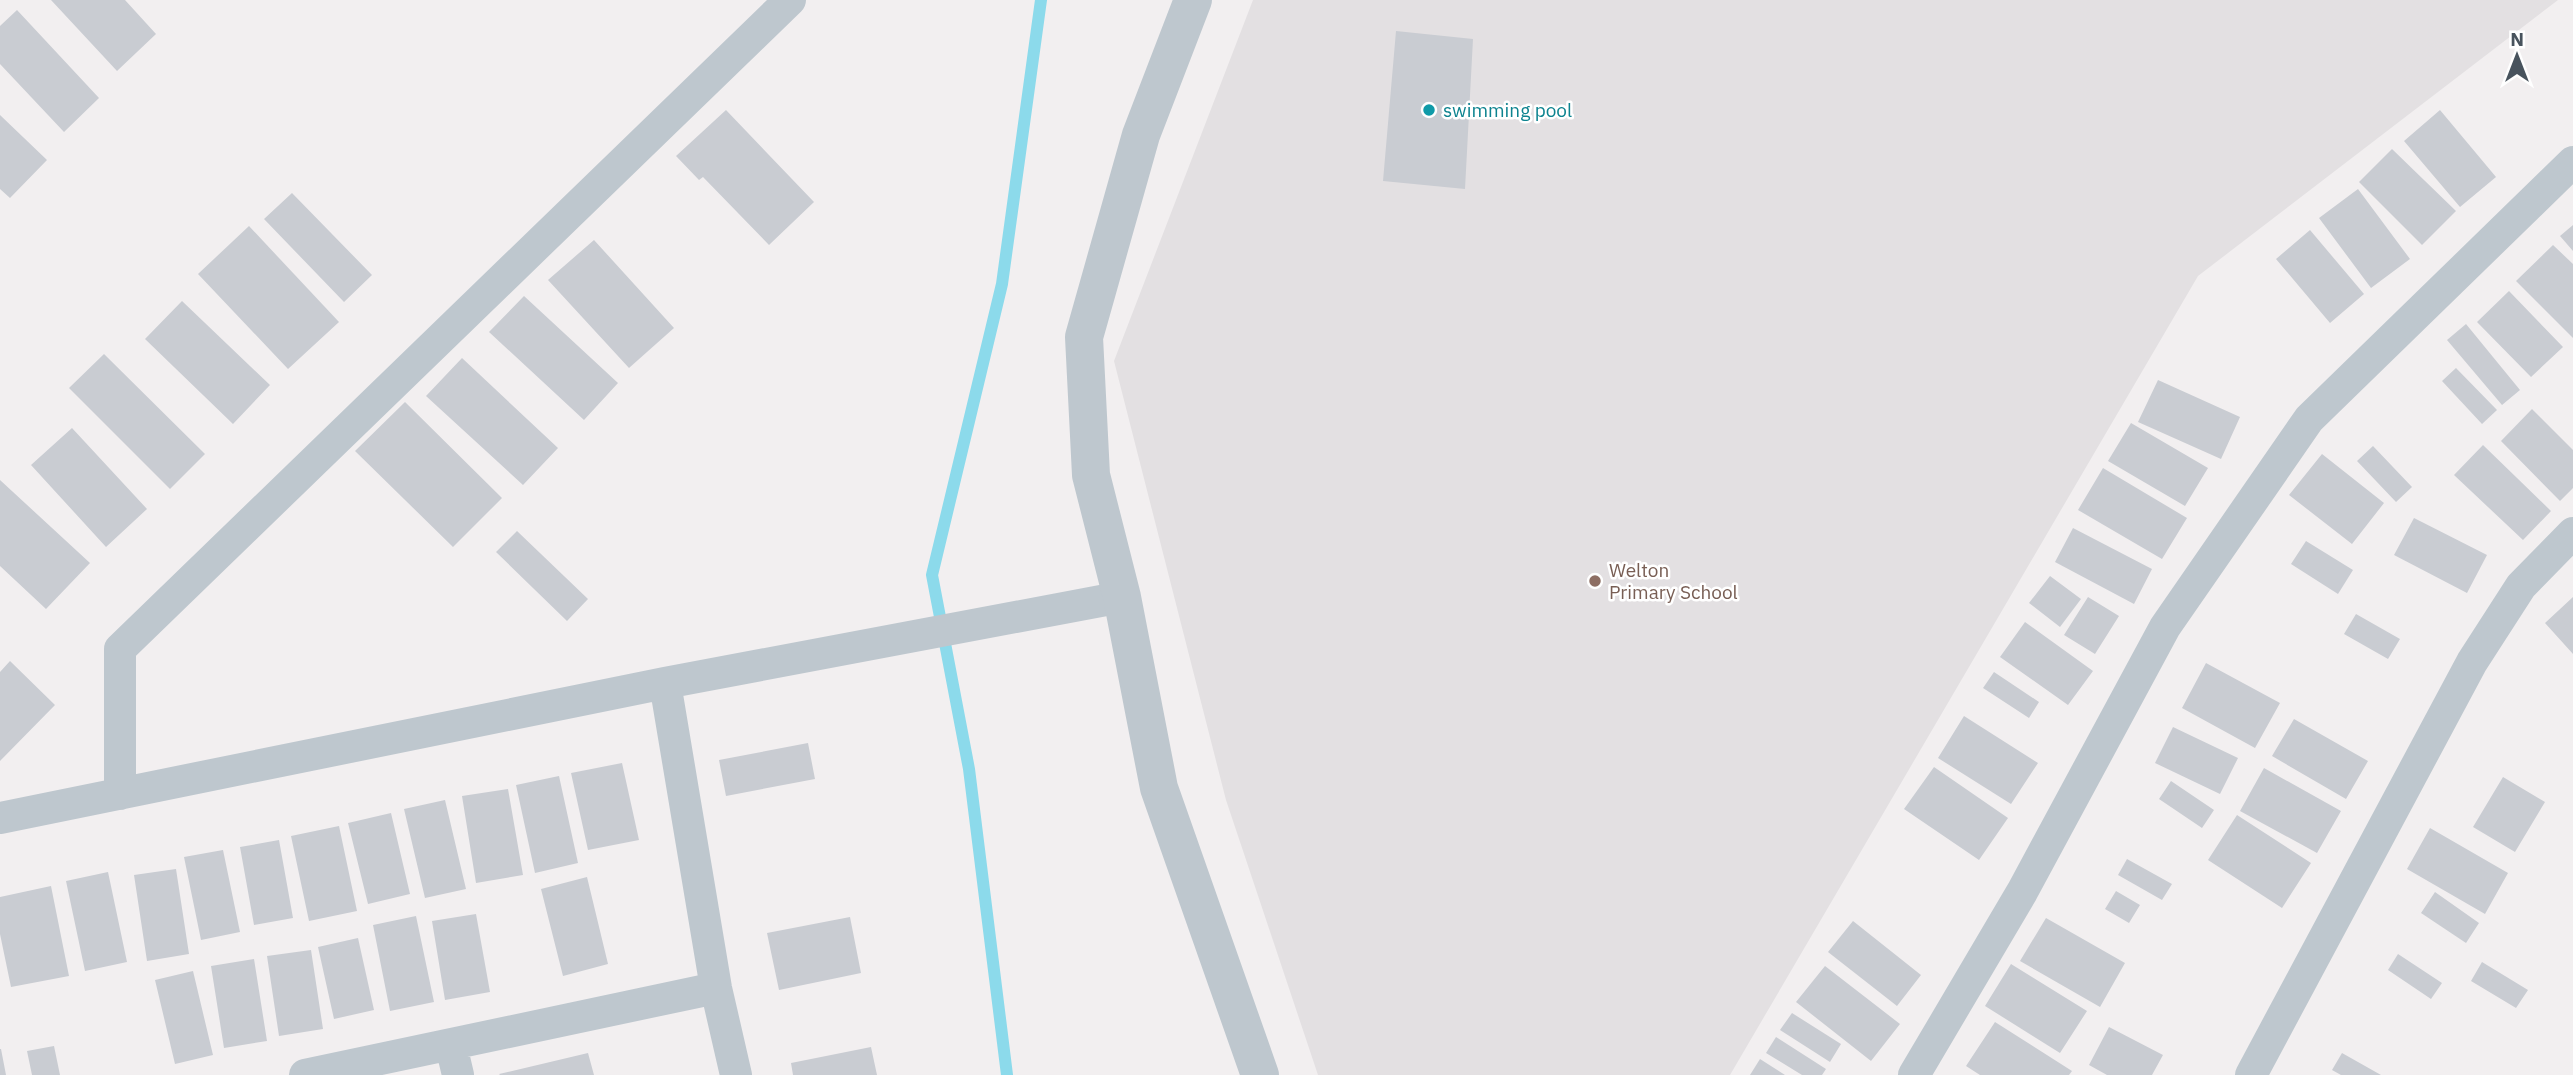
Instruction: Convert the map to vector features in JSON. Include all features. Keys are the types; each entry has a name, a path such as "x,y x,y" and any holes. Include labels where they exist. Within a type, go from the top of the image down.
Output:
{"street":[{"path":"120,794 120,649 790,0"},
{"path":"1194,0 1141,135 1084,337 1091,475 1122,597 1159,788 1260,1075"},
{"path":"1914,1075 2022,892 2165,627 2309,419 2573,162"},
{"path":"2251,1075 2472,662 2521,586 2573,533"},
{"path":"0,818 665,683 1122,597"},
{"path":"665,683 716,988 736,1075"},
{"path":"306,1075 454,1060 716,988"}],"shaded area":[{"name":"Welton Primary School","path":"1253,0 2558,0 2198,276 1730,1075 1318,1075 1226,800 1114,361"}],"building":[{"path":"51,0 125,0 156,34 117,71"},
{"path":"17,10 99,98 64,132 0,64 0,26"},
{"name":"swimming pool","path":"1396,31 1473,39 1465,189 1383,181"},
{"path":"726,110 814,202 769,245 703,177 699,180 676,156"},
{"path":"2440,110 2496,177 2460,207 2404,141"},
{"path":"0,115 47,160 10,198 0,189"},
{"path":"2392,149 2456,211 2422,245 2359,182"},
{"path":"2358,189 2410,259 2371,288 2319,218"},
{"path":"292,193 372,275 344,302 264,219"},
{"path":"2573,225 2573,251 2560,236"},
{"path":"249,226 339,322 288,369 198,274"},
{"path":"2310,230 2364,294 2330,323 2276,259"},
{"path":"594,240 674,328 629,368 548,280"},
{"path":"2553,245 2573,264 2573,338 2516,281"},
{"path":"2509,291 2563,347 2531,377 2477,322"},
{"path":"524,296 618,383 584,420 489,332"},
{"path":"182,301 270,385 233,424 145,339"},
{"path":"2466,324 2520,390 2502,405 2447,340"},
{"path":"104,354 205,454 170,489 69,388"},
{"path":"462,358 558,448 523,485 426,396"},
{"path":"2456,368 2497,410 2482,424 2442,381"},
{"path":"2158,380 2240,417 2221,459 2138,422"},
{"path":"405,402 502,498 453,547 355,451"},
{"path":"2532,409 2573,450 2573,488 2560,501 2501,441"},
{"path":"2131,423 2208,468 2185,506 2108,461"},
{"path":"72,428 147,509 106,547 31,465"},
{"path":"2483,445 2551,511 2523,540 2454,475"},
{"path":"2373,446 2412,487 2396,502 2357,461"},
{"path":"2322,454 2384,503 2352,544 2289,495"},
{"path":"2103,468 2187,518 2162,559 2078,510"},
{"path":"0,480 90,563 46,609 0,566"},
{"path":"2414,518 2487,555 2467,593 2394,555"},
{"path":"2073,528 2152,569 2134,604 2055,562"},
{"path":"517,531 588,599 567,621 496,552"},
{"path":"2306,541 2353,570 2338,594 2291,564"},
{"path":"2050,576 2081,599 2060,627 2029,603"},
{"path":"2088,597 2119,616 2095,654 2064,635"},
{"path":"2573,597 2573,654 2545,623"},
{"path":"2356,614 2400,639 2388,659 2344,634"},
{"path":"2025,622 2093,671 2068,705 2000,657"},
{"path":"10,661 55,705 0,761 0,672"},
{"path":"2206,663 2280,703 2255,748 2182,708"},
{"path":"1994,672 2039,702 2029,718 1983,688"},
{"path":"1964,716 2038,763 2011,804 1938,758"},
{"path":"2294,719 2368,761 2346,799 2272,756"},
{"path":"2173,727 2238,758 2220,794 2155,763"},
{"path":"808,743 815,779 726,796 719,760"},
{"path":"622,763 639,840 588,850 571,773"},
{"path":"1934,767 2008,818 1979,860 1904,809"},
{"path":"2264,768 2341,811 2317,853 2240,811"},
{"path":"559,776 578,863 535,873 516,785"},
{"path":"2503,777 2545,802 2515,852 2473,827"},
{"path":"2171,781 2214,810 2202,828 2159,799"},
{"path":"508,789 523,875 476,883 462,796"},
{"path":"445,800 466,889 425,898 404,809"},
{"path":"391,813 410,894 368,904 348,823"},
{"path":"2237,815 2311,863 2282,908 2208,860"},
{"path":"339,826 357,911 309,921 291,836"},
{"path":"2430,828 2508,873 2485,914 2407,869"},
{"path":"279,840 293,918 254,925 240,847"},
{"path":"223,850 240,932 201,940 184,857"},
{"path":"2127,859 2172,884 2162,900 2118,875"},
{"path":"176,869 189,954 147,961 134,875"},
{"path":"108,872 127,962 85,971 66,881"},
{"path":"587,877 608,964 563,976 541,889"},
{"path":"51,886 69,976 11,987 0,934 0,897"},
{"path":"2116,891 2140,905 2129,923 2105,909"},
{"path":"2435,892 2479,923 2466,943 2421,913"},
{"path":"476,914 490,992 445,1000 432,921"},
{"path":"416,916 434,1002 390,1011 373,925"},
{"path":"850,917 861,973 779,990 767,933"},
{"path":"2046,918 2125,963 2100,1007 2020,961"},
{"path":"1853,921 1921,975 1897,1006 1828,952"},
{"path":"358,938 374,1010 334,1019 318,947"},
{"path":"311,950 323,1029 279,1036 267,956"},
{"path":"2398,954 2442,983 2431,999 2388,970"},
{"path":"254,959 267,1041 224,1048 211,966"},
{"path":"2482,962 2528,990 2516,1008 2471,981"},
{"path":"2011,964 2087,1011 2060,1053 1985,1006"},
{"path":"1825,966 1900,1024 1871,1061 1796,1002"},
{"path":"193,971 213,1055 175,1064 155,980"},
{"path":"1792,1013 1841,1044 1830,1062 1780,1030"},
{"path":"1995,1022 2072,1071 2069,1075 1980,1075 1966,1066"},
{"path":"2109,1027 2163,1055 2152,1075 2107,1075 2089,1065"},
{"path":"1776,1037 1826,1069 1822,1075 1802,1075 1766,1053"},
{"path":"54,1046 60,1075 32,1075 27,1051"},
{"path":"871,1047 877,1075 793,1075 791,1063"},
{"path":"1,1049 6,1075 0,1075"},
{"path":"588,1053 594,1075 499,1074"},
{"path":"2342,1053 2381,1075 2341,1075 2332,1070"},
{"path":"1760,1059 1785,1075 1750,1075"}],"waterway":[{"path":"1007,1075 969,769 932,575 1002,284 1041,0"}],"place":[{"name":"swimming pool","path":"1429,110"},
{"name":"Welton Primary School","path":"1595,581"}]}
